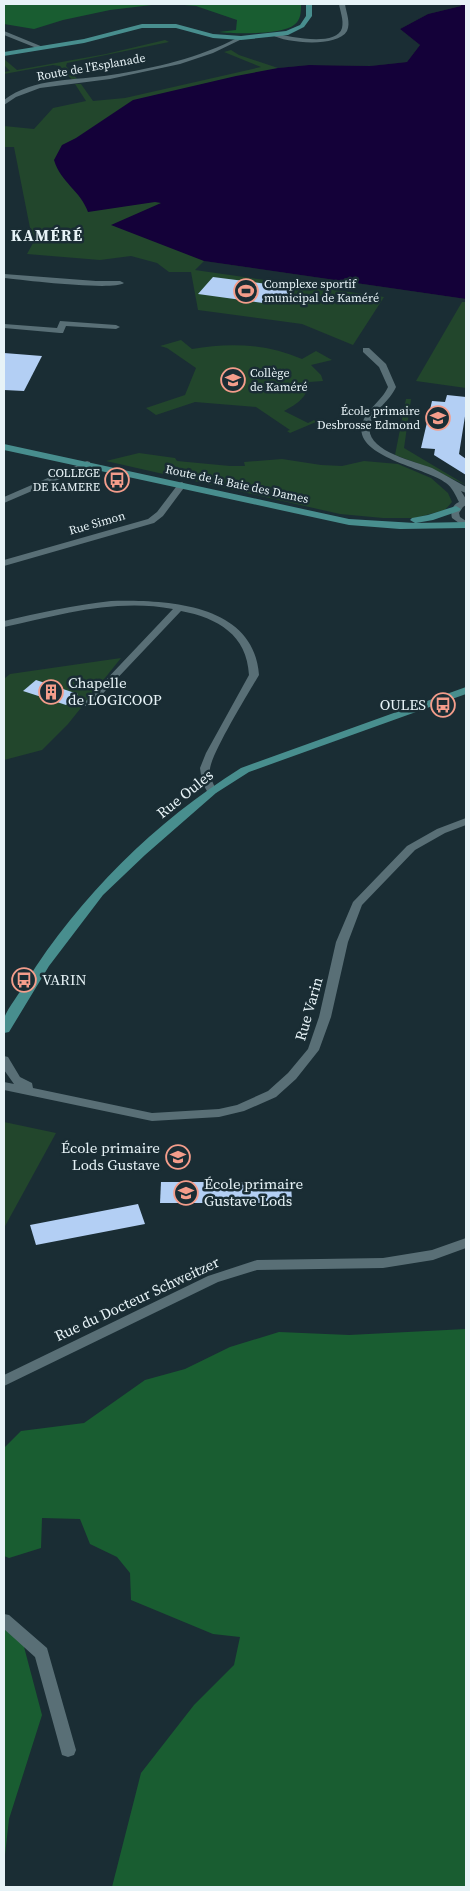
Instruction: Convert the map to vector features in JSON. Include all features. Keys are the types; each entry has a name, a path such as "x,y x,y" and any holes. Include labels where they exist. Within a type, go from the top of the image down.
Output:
{"street":[{"path":"4,54 84,41 136,27 154,25 176,26 213,36 241,38 288,33 302,26 309,16 309,4"},
{"path":"275,35 304,40 329,39 338,36 345,29 342,4"},
{"path":"4,32 41,48"},
{"name":"Route de l'Esplanade","path":"4,103 10,97 41,86 110,78 203,56 225,48 241,38"},
{"path":"4,276 120,283"},
{"path":"4,326 60,331 63,324 116,327"},
{"path":"366,350 383,366 392,388 389,396 366,425 364,431 366,439 384,453 429,470 466,490"},
{"name":"Route de la Baie des Dames","path":"4,443 90,460 351,519 402,522 430,518 456,509"},
{"name":"Route de la Baie des Dames","path":"4,447 349,522 400,526 466,525"},
{"path":"4,500 87,464"},
{"path":"451,482 465,502 456,509 456,518 466,525"},
{"name":"Rue Simon","path":"4,563 151,521 160,514 182,485"},
{"path":"4,624 90,606 159,604 180,607 204,614 224,622 241,635 250,649 254,662 254,675 211,753 205,768 207,782 212,791"},
{"path":"88,704 180,607"},
{"name":"Rue Oules","path":"4,1030 44,964 99,892 141,852 212,791 245,770 466,690"},
{"name":"Rue Varin","path":"4,1086 152,1118 219,1113 240,1108 272,1094 292,1076 313,1050 325,1017 342,942 357,904 411,848 441,831 466,821"},
{"path":"4,1060 16,1080 46,1094"},
{"name":"Rue du Docteur Schweitzer","path":"4,1381 213,1279 257,1265 383,1263 433,1255 466,1243"},
{"path":"4,1620 42,1653 68,1750"}],"green space":[{"path":"4,4 160,4 110,10 63,20 34,29 4,24"},
{"path":"173,4 301,4 301,10 298,21 288,28 269,32 236,33 219,32 236,30 237,20 196,6"},
{"path":"461,4 466,4 466,299 204,261 195,270 384,297 353,345 302,324 198,310 191,272 169,272 157,263 131,256 100,260 27,254 33,243 14,147 4,147 4,126 34,129 53,108 86,101 75,84 81,84 93,101 125,98 261,67 224,52 231,50 239,55 278,68 309,65 370,66 407,62 420,45 400,29 428,14 461,6"},
{"path":"165,40 169,42 67,63 66,66 78,80 72,80 60,66 53,65 4,74 4,72 10,71 4,65 4,59 17,70 106,54"},
{"path":"462,302 466,302 466,388 416,381"},
{"path":"181,340 192,349 234,345 262,347 302,359 316,351 332,360 311,365 321,375 323,381 309,382 301,400 284,411 308,423 314,420 316,422 290,433 287,431 290,430 256,407 195,402 156,415 146,408 185,395 196,368 167,348 160,346"},
{"path":"406,399 411,399 404,448 466,485 395,455"},
{"path":"139,453 175,458 177,461 230,466 245,466 244,462 282,459 342,466 364,461 398,464 431,478 448,493 452,502 445,510 415,518 383,518 340,514 106,461"},
{"path":"121,658 68,724 42,750 4,760 4,679 10,674"},
{"path":"4,1122 56,1133 4,1228"},
{"path":"466,1329 466,1887 112,1887 141,1773 194,1705 234,1665 240,1637 213,1634 131,1600 130,1573 117,1557 90,1544 80,1519 42,1518 41,1548 9,1558 4,1556 4,1448 21,1431 84,1423 145,1380 185,1369 230,1347 279,1332 349,1335"},
{"path":"4,1627 23,1643 42,1715 9,1819 4,1864"}],"shaded area":[{"path":"461,4 466,4 466,299 204,261 111,225 161,203 155,202 88,212 85,204 57,168 54,160 62,145 76,138 133,100 278,68 309,65 370,66 407,62 420,45 400,29 428,14 461,6"}],"building":[{"name":"Complexe sportif municipal de Kaméré","path":"213,277 292,289 283,302 273,301 270,304 198,294"},
{"path":"4,353 42,356 24,391 4,390"},
{"name":"École primaire Desbrosse Edmond","path":"447,395 466,397 466,410 459,454 466,459 466,475 434,455 435,449 421,448 432,401 445,402"},
{"name":"Chapelle de LOGICOOP","path":"36,680 78,694 66,705 23,691"},
{"path":"161,1182 291,1182 292,1203 160,1203"},
{"path":"138,1204 145,1224 36,1245 30,1225"}],"place":[{"name":"Complexe sportif municipal de Kaméré","path":"246,291"},
{"name":"Collège de Kaméré","path":"233,380"},
{"name":"École primaire Desbrosse Edmond","path":"438,418"},
{"name":"COLLEGE DE KAMERE","path":"117,480"},
{"name":"Chapelle de LOGICOOP","path":"51,692"},
{"name":"OULES","path":"443,705"},
{"name":"VARIN","path":"24,980"},
{"name":"École primaire Lods Gustave","path":"178,1157"},
{"name":"École primaire Gustave Lods","path":"186,1193"}],"district":[{"name":"KAMÉRÉ","path":"47,235"}]}
